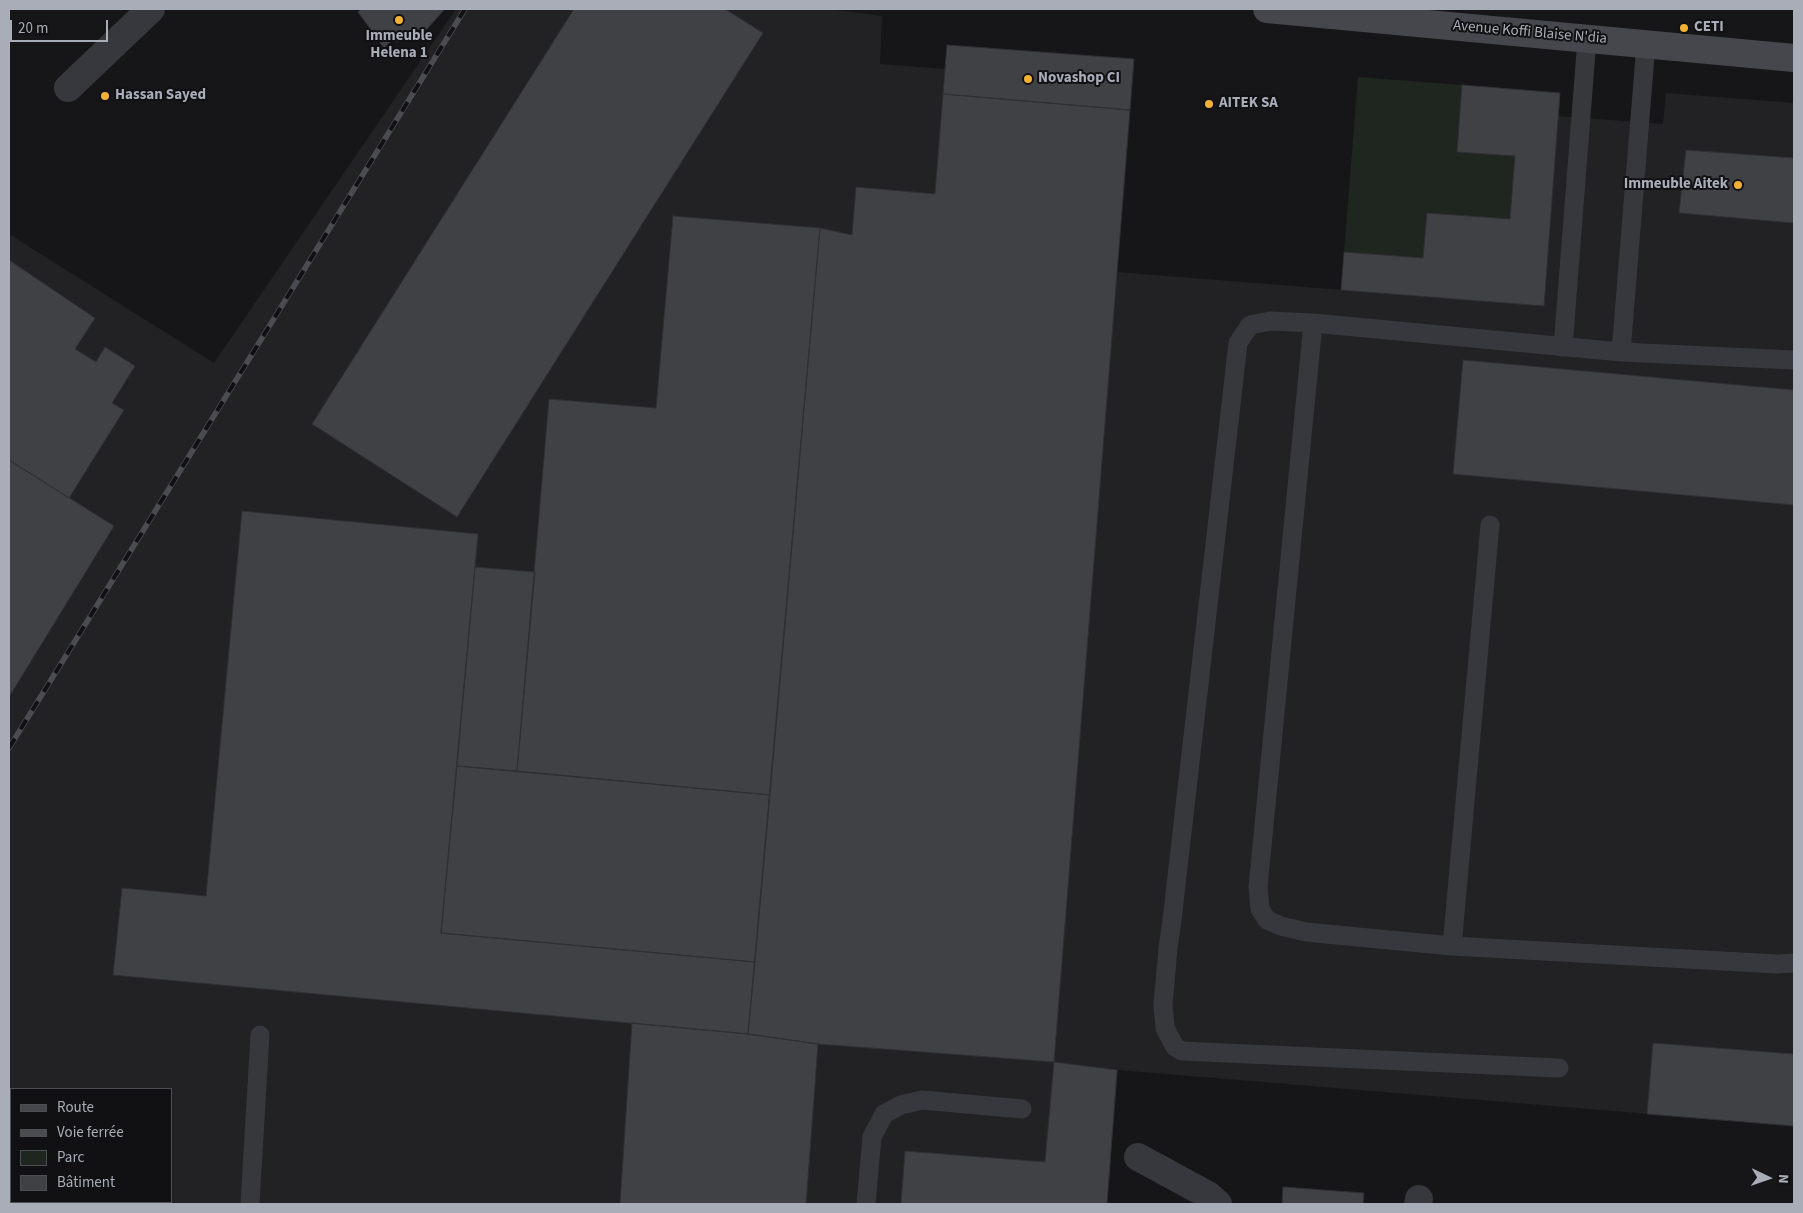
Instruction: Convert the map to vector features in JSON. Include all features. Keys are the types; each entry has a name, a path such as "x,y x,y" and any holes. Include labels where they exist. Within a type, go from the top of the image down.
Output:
{"street":[{"path":"68,88 151,9"},
{"name":"Avenue Koffi Blaise N'dia","path":"1266,9 1794,58"},
{"path":"1138,1157 1208,1195 1218,1204"}],"lane":[{"path":"1563,347 1587,38"},
{"path":"1621,352 1646,44"},
{"path":"1560,1068 1182,1051 1176,1047 1164,1028 1163,1005 1168,948 1238,343 1250,325 1270,321 1313,323 1621,352 1794,360"},
{"path":"1313,323 1258,887 1260,909 1267,920 1306,932 1452,946 1777,964 1794,963"},
{"path":"1452,946 1490,525"},
{"path":"250,1204 260,1035"},
{"path":"866,1204 872,1137 884,1114 901,1105 922,1100 1022,1109"}],"shaded area":[{"path":"456,9 829,9 882,16 880,64 945,69 947,45 1134,59 1117,272 1543,306 1558,116 1663,124 1666,93 1794,103 1794,1126 1118,1070 1107,1204 9,1204 9,234 214,363"}],"green space":[{"path":"1358,77 1462,85 1457,151 1515,156 1510,219 1427,213 1423,258 1344,252"}],"building":[{"name":"Immeuble Helena 1","path":"361,9 445,9 426,30 414,29 398,42 393,39 384,48 358,12"},
{"path":"574,9 725,9 763,33 457,517 312,424"},
{"path":"947,45 1134,59 1130,110 943,94"},
{"path":"1462,85 1560,93 1544,306 1341,290 1344,252 1423,258 1427,213 1510,219 1515,156 1457,152"},
{"path":"943,94 1130,110 1054,1062 818,1044 748,1034 820,228 852,235 856,187 935,194"},
{"name":"Immeuble Aitek","path":"1686,150 1794,158 1794,223 1679,213"},
{"path":"673,216 820,228 770,795 517,771 549,399 656,408"},
{"path":"9,260 95,318 75,349 96,362 105,347 135,366 112,403 124,410 69,498 9,460"},
{"path":"1463,360 1794,390 1794,505 1453,474"},
{"path":"9,460 114,526 9,697"},
{"path":"242,511 478,534 441,933 755,962 748,1034 113,975 122,888 206,896"},
{"path":"475,567 535,572 517,771 457,766"},
{"path":"457,766 770,795 755,962 441,933"},
{"path":"632,1023 748,1034 818,1044 806,1204 620,1204"},
{"path":"1653,1043 1794,1054 1794,1126 1647,1114"},
{"path":"1054,1062 1117,1070 1107,1204 901,1204 905,1151 1045,1162"},
{"path":"1283,1187 1364,1193 1363,1204 1282,1204"}],"railway":[{"path":"9,748 465,9"}],"place":[{"name":"Immeuble Helena 1","path":"399,20"},
{"name":"CETI","path":"1684,28"},
{"name":"Novashop CI","path":"1028,79"},
{"name":"Hassan Sayed","path":"105,96"},
{"name":"AITEK SA","path":"1209,104"},
{"name":"Immeuble Aitek","path":"1738,185"}]}
